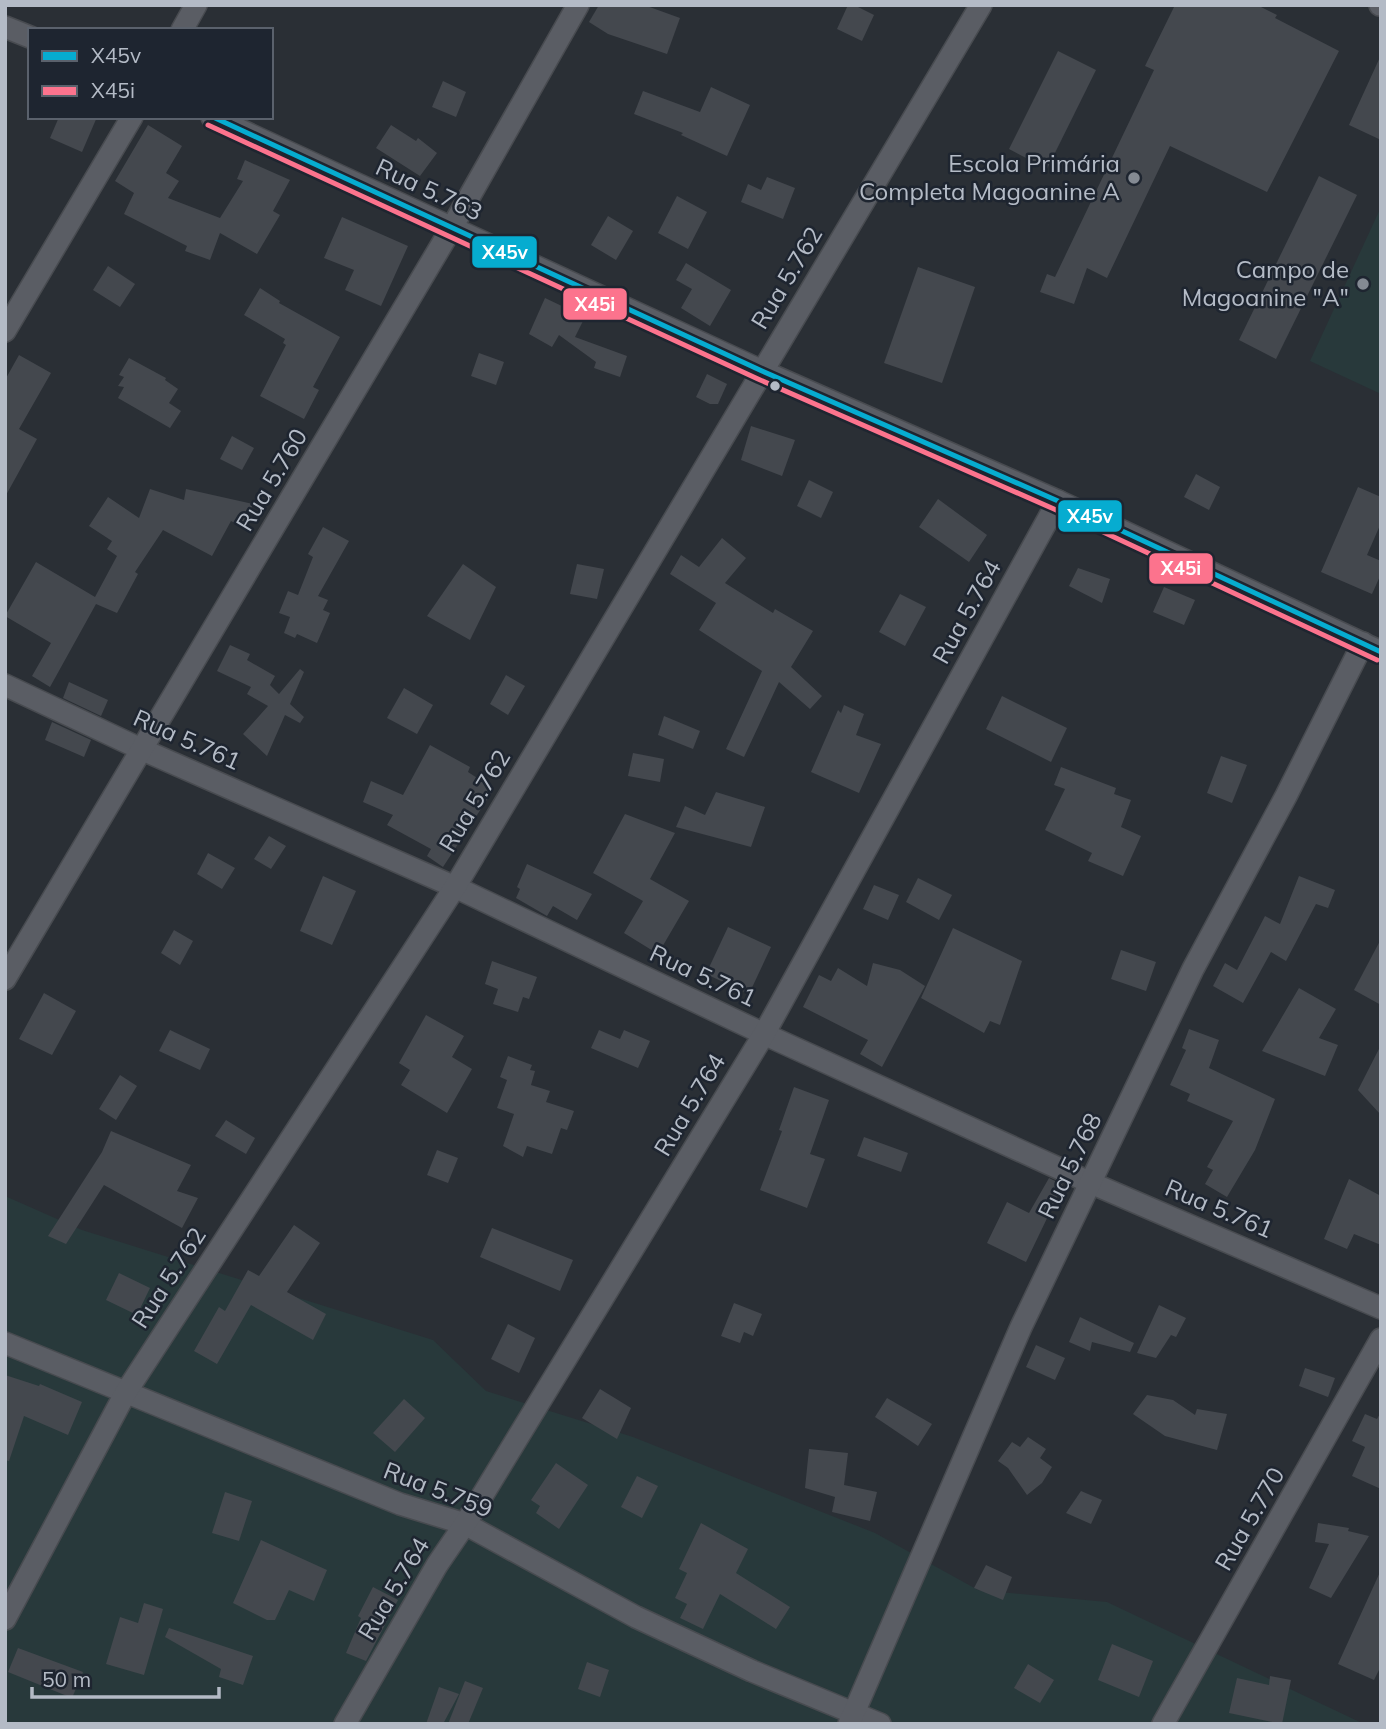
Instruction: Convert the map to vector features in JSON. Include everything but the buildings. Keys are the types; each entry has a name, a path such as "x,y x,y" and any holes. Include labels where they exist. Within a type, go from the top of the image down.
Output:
{"street":[{"path":"183,28 196,5"},
{"name":"Rua 5.760","path":"5,979 451,229 578,5"},
{"name":"Rua 5.762","path":"5,1619 126,1392 455,887 770,374 981,5"},
{"path":"5,27 28,36"},
{"path":"5,331 131,119"},
{"name":"Rua 5.763","path":"216,119 451,229 1058,501 1372,647"},
{"name":"Rua 5.764","path":"345,1724 437,1565 465,1524 764,1034 1058,501"},
{"name":"Rua 5.768","path":"851,1718 1021,1327 1193,969 1286,796 1372,647"},
{"name":"Rua 5.761","path":"5,685 143,750 455,887 764,1034 1091,1182 1381,1308"},
{"name":"Rua 5.770","path":"1163,1724 1381,1339"},
{"name":"Rua 5.759","path":"5,1343 400,1504 465,1524 636,1617 851,1718 880,1724"}],"shaded area":[{"name":"Campo de Magoanine \"A\"","path":"1381,207 1381,394 1310,361"},
{"path":"5,1196 82,1230 433,1340 486,1391 633,1437 875,1533 978,1590 1107,1602 1364,1724 5,1724"}],"transit line":[{"name":"X45v","path":"217,119 762,371 1058,501 1381,652"},
{"name":"X45i","path":"208,125 758,379 1054,509 1377,660"}],"place":[{"name":"Escola Primária Completa Magoanine A","path":"1134,178"},
{"name":"Campo de Magoanine \"A\"","path":"1363,284"}]}
